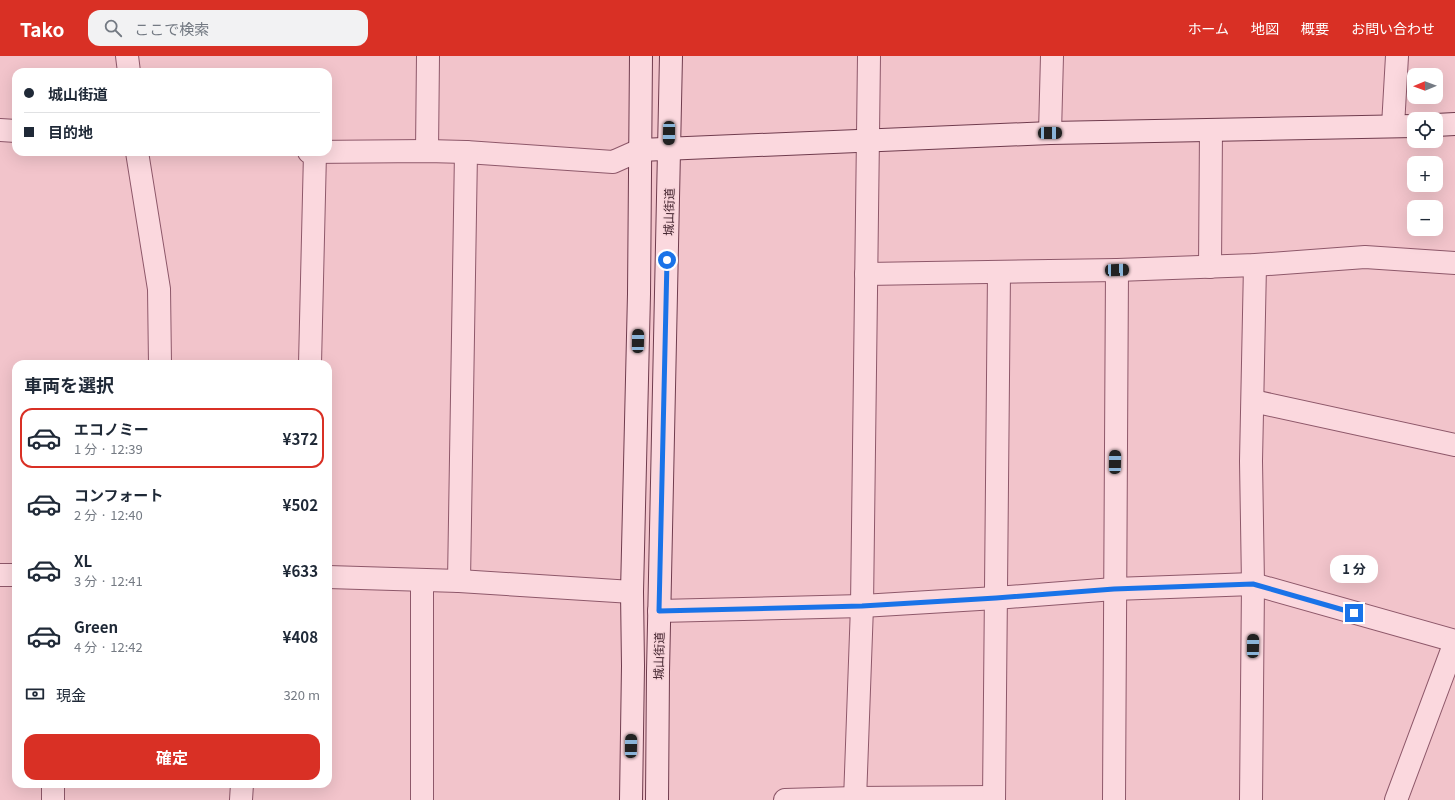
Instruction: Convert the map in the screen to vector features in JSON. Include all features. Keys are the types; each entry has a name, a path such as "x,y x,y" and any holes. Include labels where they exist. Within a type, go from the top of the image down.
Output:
{"street":[{"path":"127,56 128,68"},
{"path":"427,151 428,56"},
{"name":"城山街道","path":"631,800 633,666 632,592 639,294 641,56"},
{"name":"城山街道","path":"657,800 659,611 671,56"},
{"path":"856,799 862,606 869,56"},
{"path":"1050,133 1052,56"},
{"path":"332,152 466,152 613,162 640,150 669,148 1050,133 1403,126 1397,56"},
{"path":"1443,125 1455,124"},
{"path":"0,130 12,131"},
{"path":"1210,267 1211,130"},
{"path":"459,581 466,152"},
{"path":"138,156 159,288 160,360"},
{"path":"310,360 315,156"},
{"path":"866,274 1210,267 1365,257 1455,263"},
{"path":"1251,800 1253,584 1252,461 1255,265"},
{"path":"1114,800 1117,270"},
{"path":"785,800 994,798 999,272"},
{"path":"1253,401 1455,445"},
{"path":"0,574 12,575"},
{"path":"332,577 459,581 632,592"},
{"path":"422,581 422,800"},
{"path":"659,611 862,606 1114,589 1253,584 1455,642 1396,800"},
{"path":"53,788 53,800"},
{"path":"241,800 242,788"}],"route":[{"path":"667,260 659,611 862,606 1114,589 1253,584 1354,613"}]}
